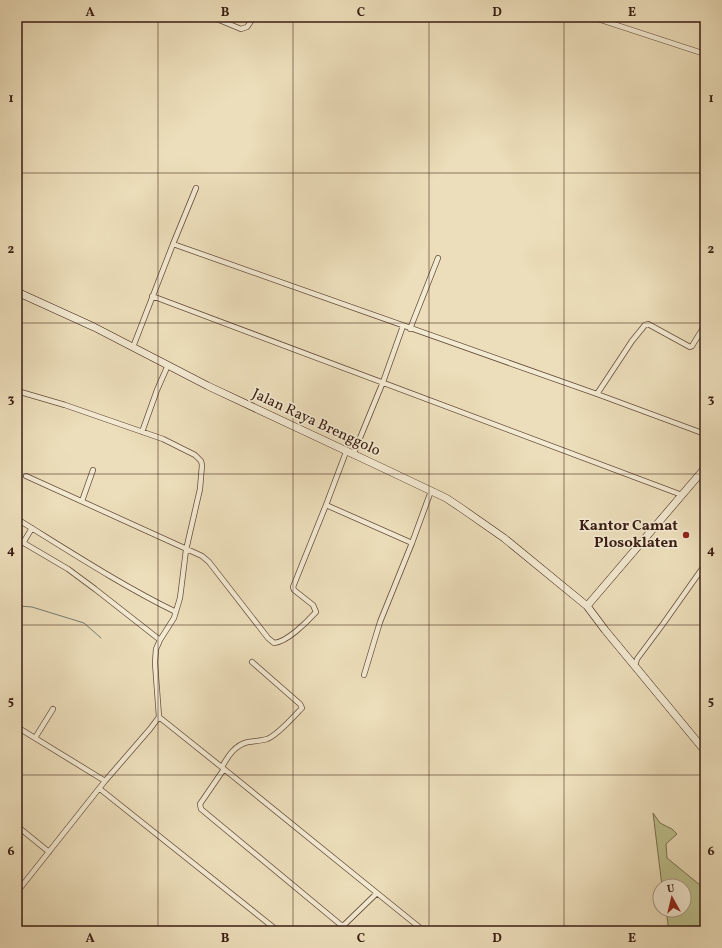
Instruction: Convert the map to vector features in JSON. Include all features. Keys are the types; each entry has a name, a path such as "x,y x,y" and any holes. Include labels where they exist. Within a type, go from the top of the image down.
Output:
{"main road":[{"name":"Jalan Raya Brenggolo","path":"17,292 94,327 248,406 431,491 461,508 504,538 587,606 705,751"},
{"path":"587,606 705,468"}],"street":[{"path":"17,25 20,17"},
{"path":"212,17 241,29 247,27 254,17"},
{"path":"592,17 705,54"},
{"path":"133,347 196,188"},
{"path":"173,244 597,394 705,434"},
{"path":"410,329 438,258"},
{"path":"152,296 682,495"},
{"path":"597,394 645,325 648,324 690,347 705,325"},
{"path":"26,476 202,556 209,562 268,638 274,643 278,643 310,620 316,612 313,605 294,590 293,587 326,505 383,382 403,326"},
{"path":"142,432 157,390 168,365"},
{"path":"17,391 163,439 195,455 202,462 200,489 186,550 180,598 176,612 156,649 155,663 159,717 105,781 17,892"},
{"path":"82,501 93,470"},
{"path":"364,675 380,622 431,491"},
{"path":"326,505 412,543"},
{"path":"17,519 103,573 176,612"},
{"path":"23,543 32,528"},
{"path":"17,539 68,569 95,588 160,640"},
{"path":"635,666 637,659 704,566 705,558"},
{"path":"252,662 300,704 302,708 274,735 267,739 239,745 230,754 223,768 200,804 201,809 341,925 344,925 377,892"},
{"path":"35,738 53,709"},
{"path":"159,717 424,931"},
{"path":"17,727 105,781"},
{"path":"100,789 278,931"},
{"path":"17,826 49,852"},
{"path":"542,931 550,931"}],"green space":[{"path":"653,813 660,823 672,829 677,834 666,844 667,858 691,878 661,878"},
{"path":"692,878 700,885 705,893 705,931 669,931 667,918 692,918"}],"waterway":[{"path":"17,604 20,606 32,607 84,623 101,638"}],"place":[{"name":"Kantor Camat Plosoklaten","path":"686,535"}]}
